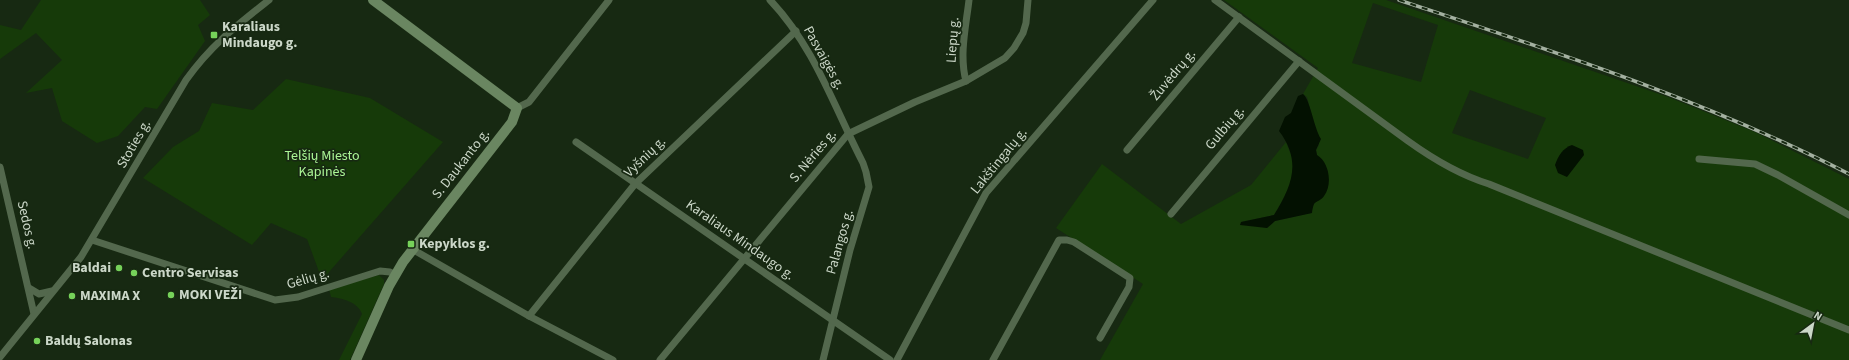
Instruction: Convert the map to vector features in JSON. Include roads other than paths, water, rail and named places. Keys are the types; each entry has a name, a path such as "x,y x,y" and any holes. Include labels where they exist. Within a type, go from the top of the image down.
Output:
{"main road":[{"path":"373,0 517,108"},
{"name":"S. Daukanto g.","path":"356,360 395,275 412,249 512,122 517,108"}],"street":[{"name":"Stoties g.","path":"0,358 52,291 81,257 186,80 199,61 217,42 269,0"},
{"path":"517,108 529,102 609,0"},
{"name":"Pasvaigės g.","path":"770,0 796,31 820,72 848,134"},
{"name":"Liepų g.","path":"966,81 963,70 963,48 969,0"},
{"name":"S. Nėries g.","path":"660,360 848,134 915,102 966,81 996,65 1014,48 1026,23 1028,0"},
{"name":"Lakštingalų g.","path":"897,360 986,193 1153,0"},
{"path":"1215,0 1429,156 1473,179 1849,330"},
{"name":"Žuvėdrų g.","path":"1127,150 1239,17"},
{"name":"Vyšnių g.","path":"529,316 635,184 796,31"},
{"name":"Gulbių g.","path":"1172,214 1299,61"},
{"name":"Palangos g.","path":"823,360 850,250 869,187 866,172 848,134"},
{"name":"Karaliaus Mindaugo g.","path":"576,142 890,360"},
{"path":"1699,159 1755,164 1778,175 1849,215"},
{"name":"Sedos g.","path":"0,167 34,314"},
{"name":"Gėlių g.","path":"92,240 275,300 298,297 380,271 390,272 395,275"},
{"path":"993,360 1059,240 1074,242 1130,278 1129,287 1100,338"},
{"path":"412,249 529,316 613,360"},
{"path":"29,288 39,294 52,291"}],"railway":[{"path":"1399,0 1514,38 1684,100 1795,147 1849,174"}],"place":[{"name":"Karaliaus Mindaugo g.","path":"214,35"},
{"name":"Kepyklos g.","path":"411,244"},
{"name":"Baldai","path":"119,268"},
{"name":"Centro Servisas","path":"134,273"},
{"name":"MOKI VEŽI","path":"171,295"},
{"name":"MAXIMA X","path":"72,296"},
{"name":"Baldų Salonas","path":"37,341"}],"park label":[{"name":"Telšių Miesto Kapinės","path":"322,164"}]}
